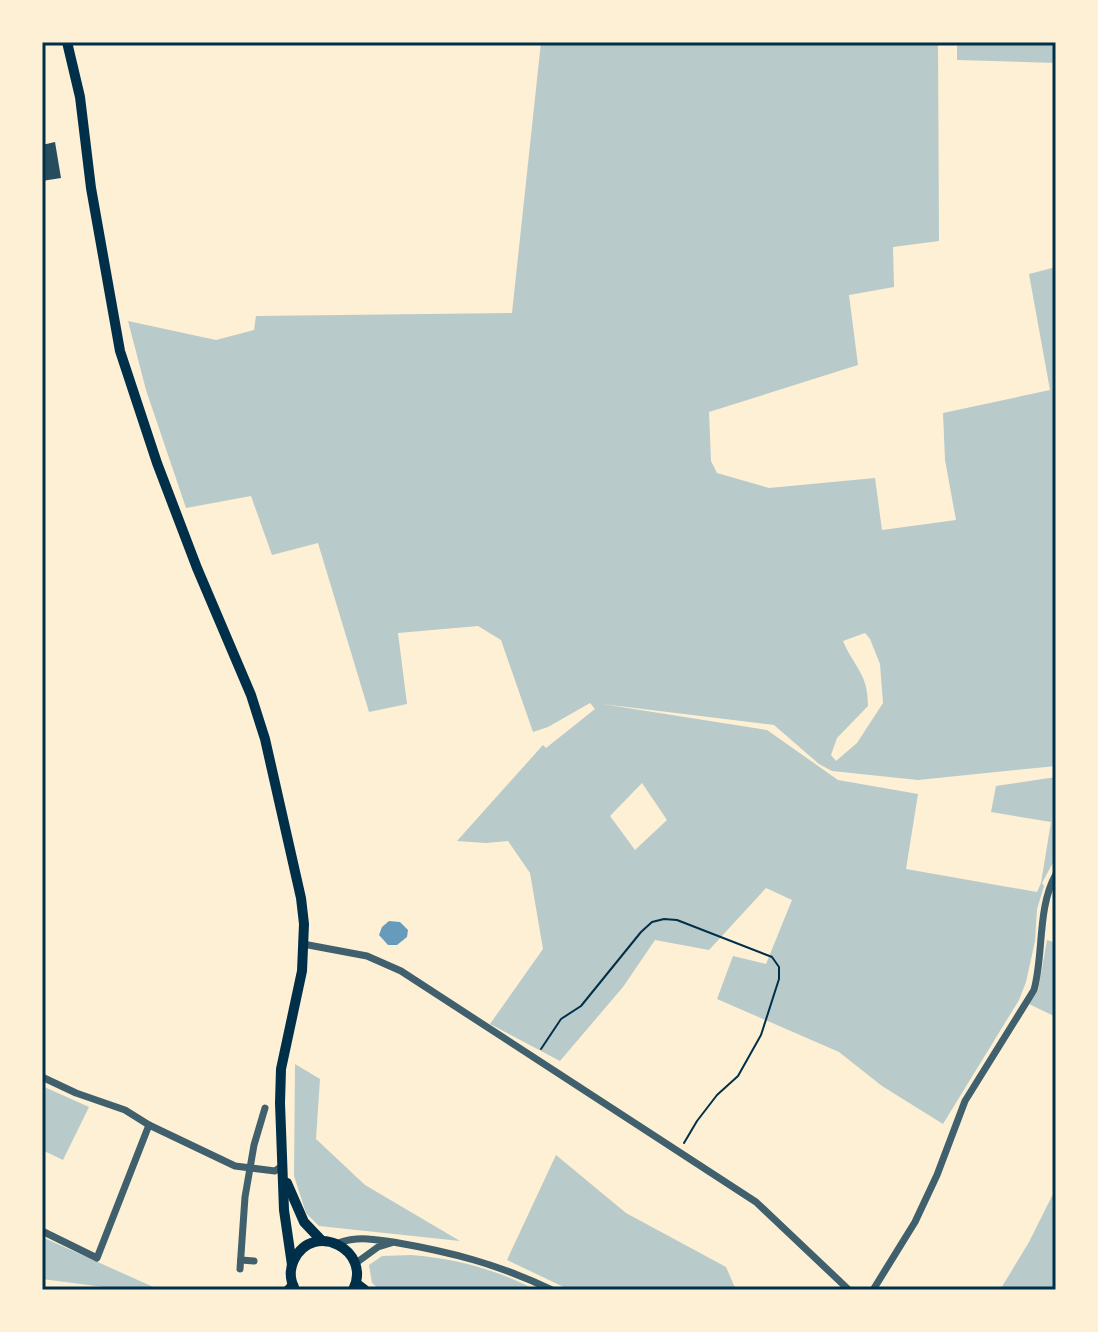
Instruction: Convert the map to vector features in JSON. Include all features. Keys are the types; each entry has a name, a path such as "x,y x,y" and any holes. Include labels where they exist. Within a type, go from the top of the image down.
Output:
{"main road":[{"path":"67,42 80,97 91,188 120,351 157,463 251,695 265,739 301,898 304,924 302,971 281,1069 280,1139 292,1289"},
{"path":"283,1170 296,1208 322,1241"},
{"path":"292,1265 303,1248 322,1241 338,1243 356,1263 358,1288"}],"street":[{"path":"873,1290 915,1222 965,1101 1034,990 1045,910 1056,874"},
{"path":"303,944 367,956 401,971 756,1202 849,1290"},
{"path":"42,1077 125,1110 149,1125 235,1166 283,1170"},
{"path":"254,1261 241,1264 245,1197 265,1108"},
{"path":"42,1231 97,1258 149,1125"},
{"path":"338,1243 364,1237 414,1244 464,1255 519,1274 552,1290"},
{"path":"356,1263 378,1247 393,1242"}],"path":[{"path":"536,1058 561,1019 581,1006 652,922 677,920 772,957 779,967 779,979 761,1035 749,1060 697,1121 680,1151"}],"shaded area":[{"path":"541,42 938,42 939,241 893,247 894,287 849,295 858,365 709,412 711,461 717,473 769,488 875,478 882,530 956,520 945,460 943,413 1050,390 1029,274 1056,267 1056,766 918,780 832,771 819,764 774,725 602,704 767,730 838,780 918,794 906,869 1037,892 1051,822 991,812 996,786 1056,777 1056,857 1042,883 1044,886 1037,909 1035,941 1026,982 1019,1000 943,1124 882,1086 839,1052 717,999 733,956 766,964 792,900 766,888 709,950 655,940 623,987 560,1061 490,1024 543,949 530,873 508,841 457,841 543,745 546,748 595,709 590,703 533,732 501,640 478,626 398,633 407,704 369,712 318,543 272,555 251,496 186,508 146,390 128,321 216,340 254,330 256,316 512,313","holes":["865,633 880,664 883,703 857,743 836,761 831,755 837,738 868,706 863,678 843,641","642,783 667,820 635,850 610,816"]},
{"path":"957,42 1056,42 1056,63 957,60"},
{"path":"1047,940 1056,943 1056,1017 1029,1004 1038,991"},
{"path":"295,1064 320,1079 316,1139 365,1185 460,1241 319,1226 306,1213 294,1176"},
{"path":"42,1086 89,1107 63,1160 42,1150"},
{"path":"556,1155 626,1213 726,1267 736,1290 570,1290 507,1260"},
{"path":"1056,1188 1056,1290 1000,1290 1029,1242"},
{"path":"42,1237 160,1290 127,1290 42,1279"},
{"path":"411,1255 475,1266 536,1290 380,1290 372,1283 369,1265 382,1256"}],"water":[{"path":"389,921 400,922 408,930 407,937 397,945 388,945 379,935"}],"building":[{"path":"55,142 61,178 42,181 42,145"}]}
